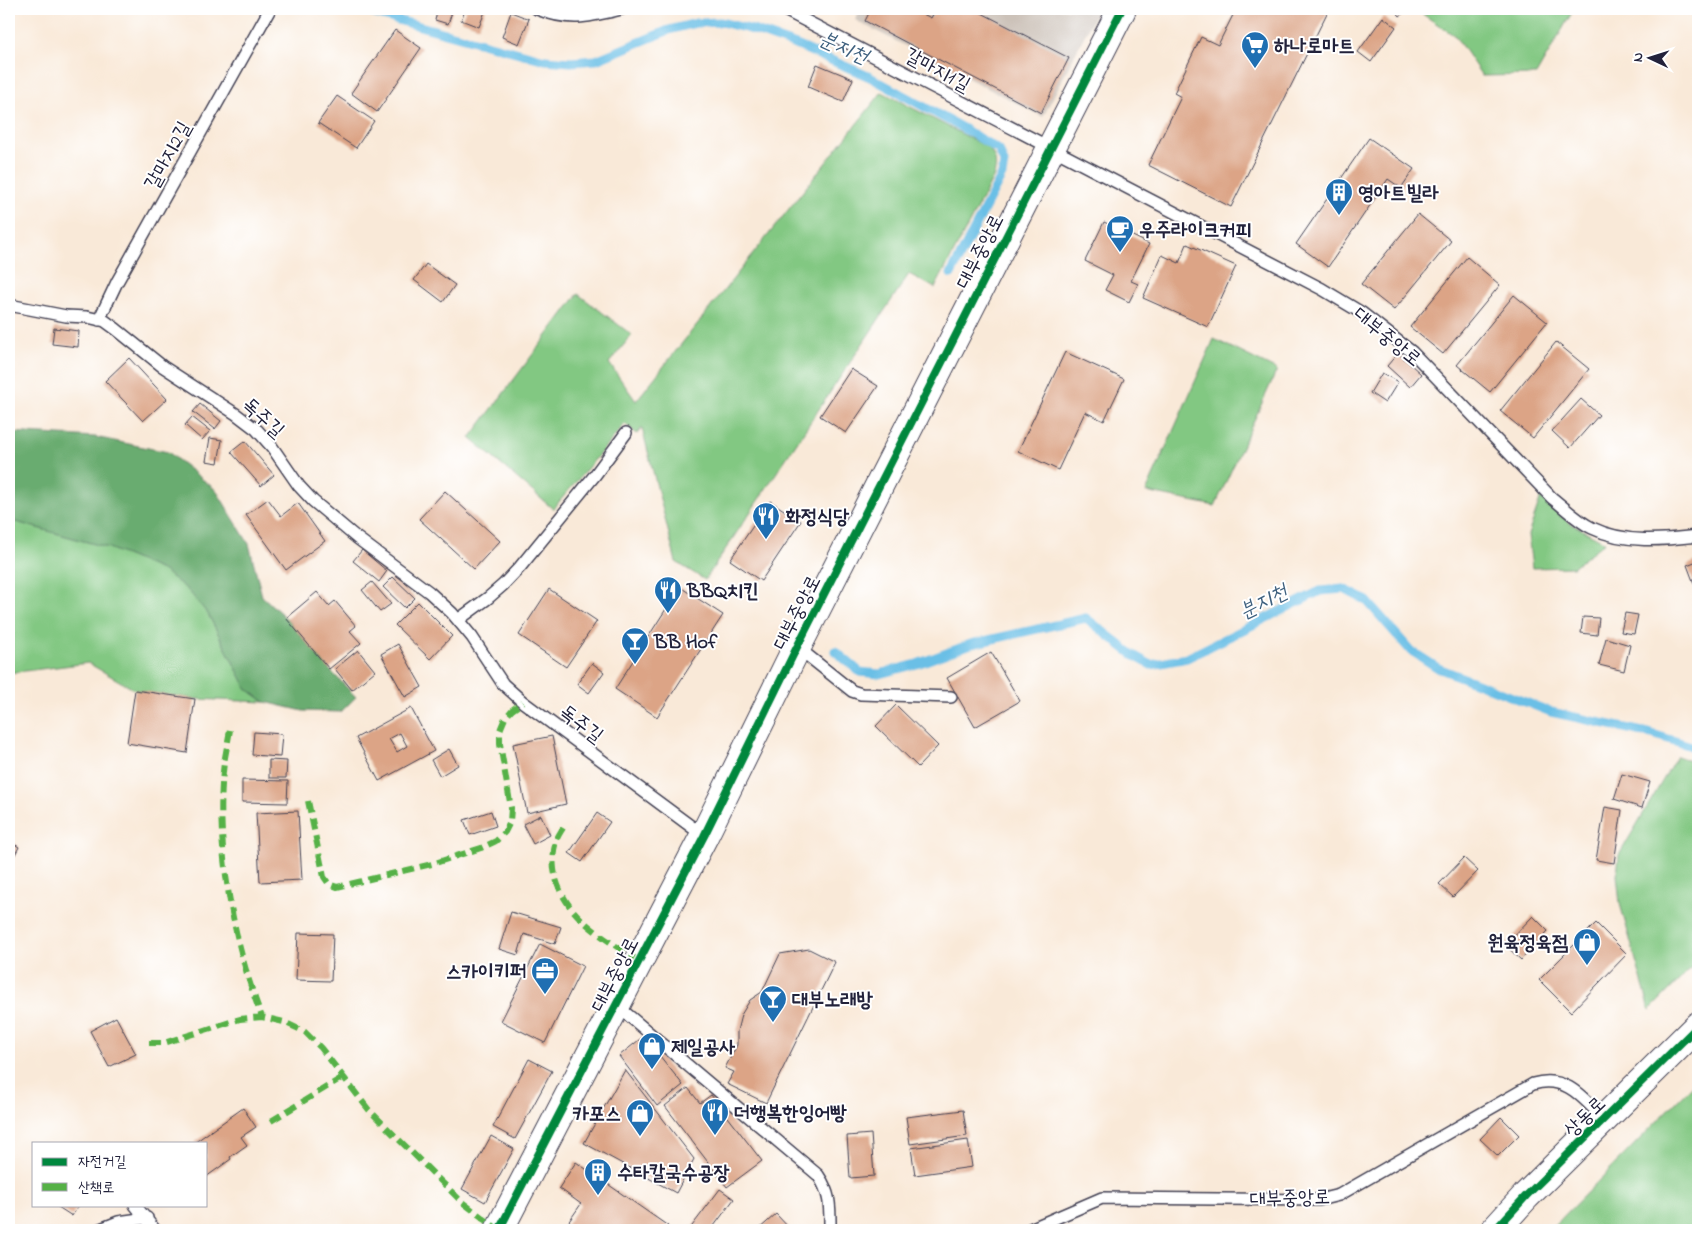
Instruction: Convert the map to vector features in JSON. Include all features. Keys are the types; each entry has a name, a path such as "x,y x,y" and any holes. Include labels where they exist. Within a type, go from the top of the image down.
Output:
{"street":[{"name":"대부중앙로","path":"499,1230 704,836 797,647 1122,9"},
{"name":"상동로","path":"1495,1230 1526,1196 1698,1026"}],"lane":[{"name":"갈마지2길","path":"99,320 117,282 270,9"},
{"path":"537,9 564,17 580,18 621,9"},
{"name":"갈마지1길","path":"782,9 1050,148"},
{"name":"대부중앙로","path":"1050,148 1322,289 1362,313 1412,352 1552,498 1572,515 1592,528 1634,539 1661,540 1698,536"},
{"name":"독주길","path":"9,305 104,321 162,366 236,414 257,430 272,447 298,486 313,501 351,533 429,592 458,620 472,637 503,684 523,702 704,836"},
{"path":"458,620 498,590 520,567 595,475 626,433"},
{"name":"대부중앙로","path":"797,647 852,691 861,694 951,698"},
{"name":"대부중앙로","path":"616,1005 818,1175 826,1186 830,1200 830,1230"},
{"name":"대부중앙로","path":"1028,1230 1102,1198 1330,1199 1533,1084 1544,1081 1568,1086 1578,1093 1604,1120"},
{"path":"137,1206 155,1230"},
{"path":"98,1230 118,1222 147,1218"}],"shaded area":[{"path":"861,9 1098,9 1043,117 855,20"}],"green space":[{"path":"1415,9 1574,9 1536,75 1482,76 1455,36"},
{"path":"882,92 989,148 996,163 993,178 935,288 909,274 705,580 676,562 642,428 637,434 625,424 553,509 470,438 578,294 632,335 609,363 636,401"},
{"path":"1214,339 1277,370 1215,506 1146,492"},
{"path":"9,432 95,437 168,452 216,490 249,544 262,596 286,618 329,669 356,697 341,712 303,711 265,702 247,689 208,614 188,590 164,571 109,548 9,520"},
{"path":"1541,497 1570,523 1605,542 1573,567 1532,568 1528,535"},
{"path":"9,520 109,548 164,571 188,590 208,614 247,689 265,702 195,699 135,690 88,663 9,673"},
{"path":"1677,756 1698,763 1698,961 1650,1010 1620,904 1617,875 1619,855"},
{"path":"1698,1080 1698,1230 1550,1230"}],"building":[{"path":"438,9 453,9 448,24 435,20"},
{"path":"466,9 486,9 479,27 461,20"},
{"path":"871,9 913,9 931,18 936,9 974,9 1069,58 1041,113 865,21"},
{"path":"1236,9 1329,9 1231,207 1148,165 1181,97 1174,93 1201,37 1218,45"},
{"path":"1394,9 1409,9 1400,16"},
{"path":"511,12 529,19 519,44 502,37"},
{"path":"1383,17 1396,27 1371,62 1358,52"},
{"path":"395,30 421,48 377,112 351,93"},
{"path":"817,64 853,79 843,102 808,87"},
{"path":"337,96 374,121 356,148 318,123"},
{"name":"영아트빌라","path":"1369,138 1414,169 1401,188 1388,179 1328,267 1296,244"},
{"path":"1418,214 1451,241 1394,310 1361,284"},
{"path":"1104,222 1149,244 1131,281 1138,284 1129,302 1105,290 1113,275 1085,261"},
{"path":"1187,244 1236,266 1208,327 1143,298 1162,255 1179,263"},
{"path":"1467,257 1500,285 1443,354 1410,327"},
{"path":"426,264 455,285 443,302 414,280"},
{"path":"1514,295 1547,322 1490,392 1457,365"},
{"path":"54,328 79,331 78,347 52,344"},
{"path":"1556,342 1589,369 1533,438 1500,411"},
{"path":"1065,352 1124,379 1104,421 1085,412 1058,470 1018,451"},
{"path":"1398,353 1421,374 1410,387 1387,366"},
{"path":"129,358 167,399 143,421 105,381"},
{"path":"851,369 878,386 846,433 820,416"},
{"path":"1382,373 1398,382 1385,403 1370,393"},
{"path":"1581,399 1599,415 1570,448 1552,431"},
{"path":"200,404 221,421 215,429 193,412"},
{"path":"192,417 210,431 202,440 185,425"},
{"path":"210,438 222,440 218,463 206,461"},
{"path":"245,441 274,475 261,486 231,452"},
{"path":"445,491 500,541 474,569 419,519"},
{"path":"268,499 281,516 298,503 325,541 286,570 246,515"},
{"path":"770,501 801,521 761,581 730,560"},
{"path":"362,550 387,571 379,582 353,561"},
{"path":"1697,561 1698,588 1696,589 1687,565"},
{"path":"393,577 415,598 405,608 383,587"},
{"path":"372,582 391,604 380,612 362,590"},
{"path":"680,587 723,615 657,717 615,689"},
{"path":"549,589 597,621 566,667 519,635"},
{"path":"317,592 329,606 335,601 356,626 350,631 361,643 329,669 286,618"},
{"path":"418,602 452,636 430,659 395,625"},
{"path":"1625,613 1638,615 1634,634 1621,632"},
{"path":"1583,617 1599,618 1597,635 1581,633"},
{"path":"1606,638 1630,645 1624,671 1599,665"},
{"path":"398,644 422,687 405,697 381,654"},
{"path":"358,650 375,671 352,690 335,669"},
{"path":"991,652 1020,701 975,727 947,678"},
{"path":"592,663 604,672 589,693 577,684"},
{"path":"135,690 195,699 187,753 127,743"},
{"path":"896,705 938,746 918,767 876,726"},
{"path":"411,708 434,751 379,781 356,738","holes":["400,733 407,746 397,752 389,739"]},
{"path":"254,732 282,734 280,757 252,755"},
{"path":"552,736 566,804 527,813 513,744"},
{"path":"449,749 458,765 440,776 431,760"},
{"path":"269,760 287,761 286,778 269,778"},
{"path":"1622,774 1650,782 1642,808 1614,799"},
{"path":"242,780 288,781 287,803 242,802"},
{"path":"1605,807 1622,810 1614,863 1596,860"},
{"path":"298,811 302,880 260,882 256,813"},
{"path":"491,811 496,826 470,835 464,820"},
{"path":"597,813 610,822 582,862 569,853"},
{"path":"541,815 550,835 533,844 523,824"},
{"path":"9,841 19,847 9,866"},
{"path":"1464,858 1478,871 1453,897 1439,884"},
{"path":"511,912 561,927 555,944 524,934 518,955 499,949"},
{"path":"1533,916 1548,931 1521,960 1505,945"},
{"path":"1596,923 1627,954 1571,1012 1539,980"},
{"path":"298,933 333,934 331,981 296,980"},
{"path":"540,944 583,966 545,1043 501,1021"},
{"path":"809,949 835,962 766,1103 727,1084 734,1072 725,1068 737,1045 737,1031 741,1015 750,1000 762,992 780,954"},
{"path":"116,1017 136,1054 109,1067 90,1031"},
{"path":"644,1036 683,1085 657,1106 619,1056"},
{"path":"529,1059 552,1071 515,1139 493,1127"},
{"path":"625,1070 694,1159 676,1193 584,1143"},
{"path":"688,1088 700,1103 711,1095 762,1161 727,1187 665,1106"},
{"path":"243,1108 256,1127 241,1137 247,1145 208,1176 208,1142 195,1142"},
{"path":"963,1110 967,1136 910,1144 906,1117"},
{"path":"1501,1117 1519,1135 1498,1156 1480,1139"},
{"path":"871,1134 874,1176 850,1178 847,1136"},
{"path":"491,1136 514,1149 485,1202 462,1189"},
{"path":"968,1140 972,1167 915,1175 911,1148"},
{"name":"수타칼국수공장","path":"576,1162 668,1226 665,1230 563,1230 581,1204 559,1188"},
{"path":"720,1189 734,1199 711,1230 689,1230"},
{"path":"57,1206 78,1206 72,1216"},
{"path":"776,1214 791,1230 758,1230"}],"waterway":[{"name":"분지천","path":"357,9 545,60 571,62 596,60 669,30 696,23 721,22 753,30 796,45 870,77 999,150 1004,163 1002,175 951,274"},
{"name":"분지천","path":"835,651 860,672 879,674 917,664 971,644 1086,618 1133,655 1151,665 1187,658 1320,591 1344,589 1367,601 1410,650 1438,668 1551,712 1652,734 1698,748"}],"marked path":[{"path":"308,801 324,877 329,884 337,887 432,864 481,848 496,841 505,832 510,822 511,808 500,744 500,730 505,718 523,702"},
{"path":"230,730 224,763 222,793 224,858 228,892 242,957 262,1017"},
{"path":"563,828 555,845 553,862 558,885 565,899 574,912 598,934 639,961"},
{"path":"149,1043 164,1043 240,1019 262,1017 284,1022 305,1032 321,1048 369,1110 462,1202 499,1230"},
{"path":"271,1121 343,1077"}],"cycle path":[{"path":"499,1230 704,836 797,647 1122,9"},
{"path":"1495,1230 1526,1196 1698,1026"}],"place":[{"name":"하나로마트","path":"1255,69"},
{"name":"영아트빌라","path":"1339,216"},
{"name":"우주라이크커피","path":"1120,253"},
{"name":"화정식당","path":"766,540"},
{"name":"BBQ치킨","path":"668,614"},
{"name":"BB Hof","path":"635,665"},
{"name":"원육정육점","path":"1587,966"},
{"name":"스카이키퍼","path":"545,995"},
{"name":"대부노래방","path":"773,1023"},
{"name":"제일공사","path":"652,1070"},
{"name":"더행복한잉어빵","path":"715,1136"},
{"name":"카포스","path":"640,1137"},
{"name":"수타칼국수공장","path":"598,1196"}]}
